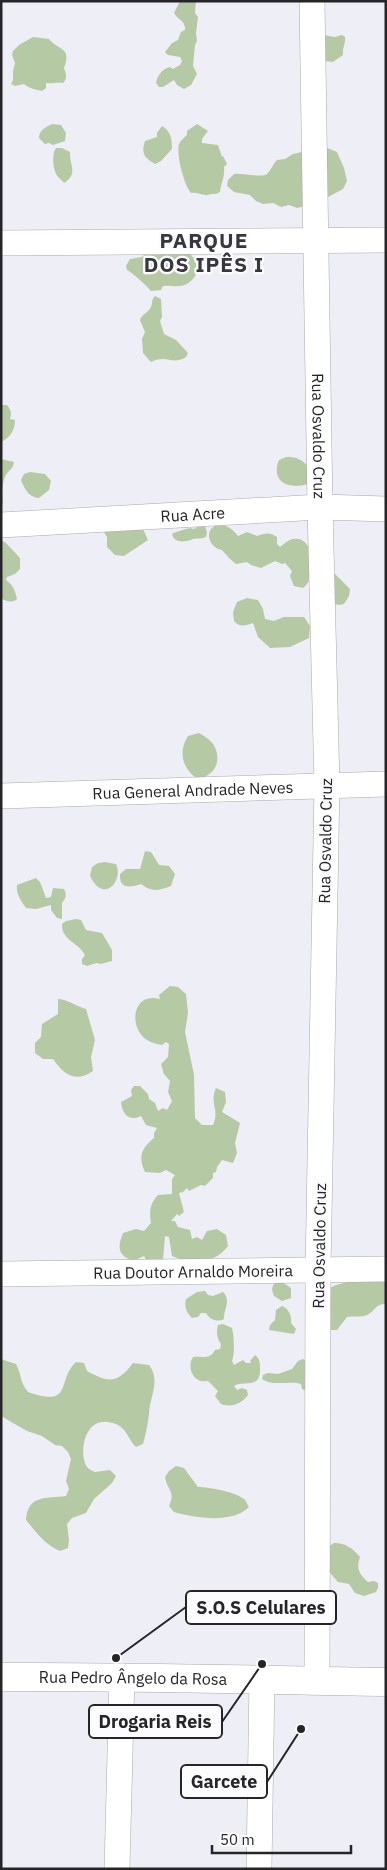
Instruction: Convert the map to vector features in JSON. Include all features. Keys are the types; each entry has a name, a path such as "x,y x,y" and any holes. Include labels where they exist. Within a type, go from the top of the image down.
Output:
{"main road":[{"name":"Rua Pedro Ângelo da Rosa","path":"1,1678 122,1676 204,1680 386,1682"}],"street":[{"name":"Rua Osvaldo Cruz","path":"312,1 326,785 318,1270 317,1681"},
{"path":"1,243 386,240"},
{"name":"Rua Acre","path":"1,525 320,507 386,509"},
{"name":"Rua General Andrade Neves","path":"1,796 386,784"},
{"name":"Rua Doutor Arnaldo Moreira","path":"1,1274 386,1269"},
{"path":"117,1869 122,1676"},
{"path":"259,1869 262,1680"}],"green space":[{"path":"180,1 196,1 195,13 198,17 197,41 193,66 197,74 191,85 184,89 177,85 174,80 163,87 159,87 156,83 160,73 170,67 173,69 180,65 182,61 180,57 168,55 165,52 172,43 178,40 181,32 185,30 183,23 174,13"},
{"path":"323,35 335,37 342,35 345,37 343,55 333,62 324,61"},
{"path":"33,37 49,39 65,53 66,61 64,68 66,78 63,83 46,83 46,88 42,91 24,84 15,86 11,84 15,63 12,55 13,51"},
{"path":"52,124 61,125 66,133 65,141 53,145 45,144 39,138 42,131"},
{"path":"197,124 208,131 202,139 202,143 218,145 222,157 227,164 224,167 220,192 216,194 191,193 181,169 179,144 187,135 187,131"},
{"path":"162,126 169,133 172,149 161,161 155,164 144,155 144,145 145,141 157,137 157,133"},
{"path":"325,147 337,152 347,181 343,189 328,197 311,199 305,206 297,208 289,205 281,207 273,203 263,204 256,201 250,195 234,192 227,186 228,180 234,174 264,175 267,174 277,160 285,159 293,154"},
{"path":"56,148 62,148 70,152 72,172 69,179 64,183 56,174 54,167 53,159"},
{"path":"185,249 194,259 197,271 193,279 185,285 163,286 161,290 151,291 127,270 126,266 130,259 142,257 145,254"},
{"path":"155,296 161,299 162,317 160,321 164,334 176,340 188,353 186,357 177,360 162,359 151,362 143,353 142,339 145,332 140,320 150,309"},
{"path":"1,405 7,405 11,412 10,419 15,420 11,433 1,442"},
{"path":"286,457 299,459 309,468 308,484 301,486 288,485 279,479 277,468 279,460"},
{"path":"1,459 14,462 4,480 2,490 3,503 1,506"},
{"path":"30,472 45,474 51,481 49,490 39,498 35,498 25,489 21,480 24,474"},
{"path":"200,525 205,526 206,537 178,541 173,537 173,533 190,528 194,529"},
{"path":"217,525 229,528 238,536 247,532 257,536 272,534 277,537 277,544 280,547 293,539 301,540 310,550 312,559 311,576 308,583 303,588 294,586 290,576 292,571 285,563 282,564 275,561 261,568 247,562 236,564 222,550 217,549 209,539 210,531"},
{"path":"105,528 143,529 148,540 124,556 115,555 107,547"},
{"path":"1,540 20,558 20,569 15,574 7,577 6,580 12,586 17,599 11,601 1,598"},
{"path":"330,574 335,574 350,589 349,596 344,604 339,605 328,602"},
{"path":"247,598 258,600 263,609 265,619 274,621 284,617 304,617 310,626 309,638 290,647 270,648 258,637 253,623 242,625 234,621 233,612 237,602"},
{"path":"199,733 213,745 216,750 217,760 211,772 198,779 185,765 183,748 188,736"},
{"path":"145,851 151,852 159,865 169,866 175,874 171,886 155,890 141,884 129,887 123,885 120,874 126,869 140,869"},
{"path":"98,863 116,864 118,870 117,877 111,887 101,889 90,876 92,867"},
{"path":"36,878 40,882 46,898 51,897 53,888 64,889 66,895 62,903 62,919 57,918 51,910 51,905 36,909 26,908 22,903 17,885"},
{"path":"81,920 86,930 102,933 112,950 112,961 87,966 82,964 82,959 85,955 64,934 62,929 62,924 66,921"},
{"path":"170,986 178,987 186,994 188,1013 185,1032 194,1075 195,1118 202,1125 213,1125 215,1119 214,1094 216,1088 225,1092 226,1102 222,1112 240,1123 235,1143 237,1153 233,1163 222,1160 216,1172 213,1173 213,1178 205,1186 201,1185 189,1191 187,1188 179,1193 184,1212 179,1216 177,1214 171,1221 175,1221 178,1227 190,1230 192,1239 197,1237 202,1240 207,1231 217,1229 226,1235 228,1246 223,1252 210,1259 195,1262 187,1261 172,1256 169,1237 165,1236 163,1260 146,1260 144,1256 133,1261 124,1256 120,1250 123,1233 136,1229 144,1231 151,1223 150,1215 153,1201 158,1195 172,1194 172,1179 175,1175 166,1170 160,1173 145,1172 141,1158 142,1154 146,1146 154,1138 157,1128 146,1125 141,1116 133,1118 127,1116 121,1102 132,1096 131,1090 134,1086 140,1086 148,1094 149,1099 155,1103 158,1111 163,1108 167,1110 172,1101 168,1092 170,1081 164,1074 161,1064 168,1057 169,1044 166,1042 162,1045 147,1040 141,1034 135,1020 136,1012 143,1000 151,998 160,999 159,995"},
{"path":"58,999 86,1009 95,1040 91,1057 93,1071 87,1075 71,1076 53,1059 43,1059 35,1053 35,1043 41,1037 42,1024 58,1014"},
{"path":"386,1280 386,1304 379,1305 364,1316 347,1317 337,1330 329,1330 328,1289 349,1282"},
{"path":"277,1282 282,1282 291,1288 291,1298 282,1301 274,1296 273,1285"},
{"path":"205,1291 208,1295 213,1296 223,1292 226,1295 227,1302 224,1319 219,1321 213,1320 206,1313 201,1313 198,1317 192,1318 188,1314 185,1307 186,1299 197,1292"},
{"path":"282,1306 290,1313 291,1323 296,1329 294,1334 269,1330 270,1325 275,1320 276,1310"},
{"path":"223,1324 232,1328 234,1354 232,1361 234,1365 243,1360 246,1363 251,1363 250,1361 255,1355 260,1365 257,1380 234,1386 237,1390 242,1388 247,1390 248,1395 233,1405 221,1404 215,1396 218,1391 208,1381 195,1378 190,1366 193,1357 205,1357 220,1349 221,1344 217,1330 218,1325"},
{"path":"1,1359 16,1364 23,1385 28,1392 42,1396 52,1397 58,1395 62,1390 70,1369 76,1362 84,1363 87,1371 107,1379 117,1378 122,1375 133,1363 149,1365 154,1375 154,1390 143,1444 136,1447 122,1428 110,1422 100,1422 88,1432 83,1448 83,1456 88,1468 95,1472 110,1470 116,1476 112,1483 94,1499 86,1513 72,1518 67,1524 68,1548 60,1551 45,1542 26,1520 30,1506 39,1499 66,1496 69,1489 66,1481 71,1459 68,1452 62,1446 55,1445 42,1436 27,1431 1,1416"},
{"path":"303,1359 308,1362 306,1391 302,1389 301,1384 271,1383 262,1379 263,1375 268,1373 278,1374 292,1369 298,1361"},
{"path":"176,1466 184,1468 198,1487 230,1492 245,1500 249,1507 233,1516 223,1518 202,1518 174,1512 169,1506 172,1497 165,1477"},
{"path":"334,1543 348,1547 360,1557 359,1571 368,1582 374,1581 378,1583 376,1592 364,1596 355,1593 349,1584 338,1582 324,1566 325,1549"}],"place":[{"name":"S.O.S Celulares","path":"116,1658"},
{"name":"Drogaria Reis","path":"262,1664"},
{"name":"Garcete","path":"301,1729"}],"district":[{"name":"PARQUE DOS IPÊS I","path":"204,252"}]}
